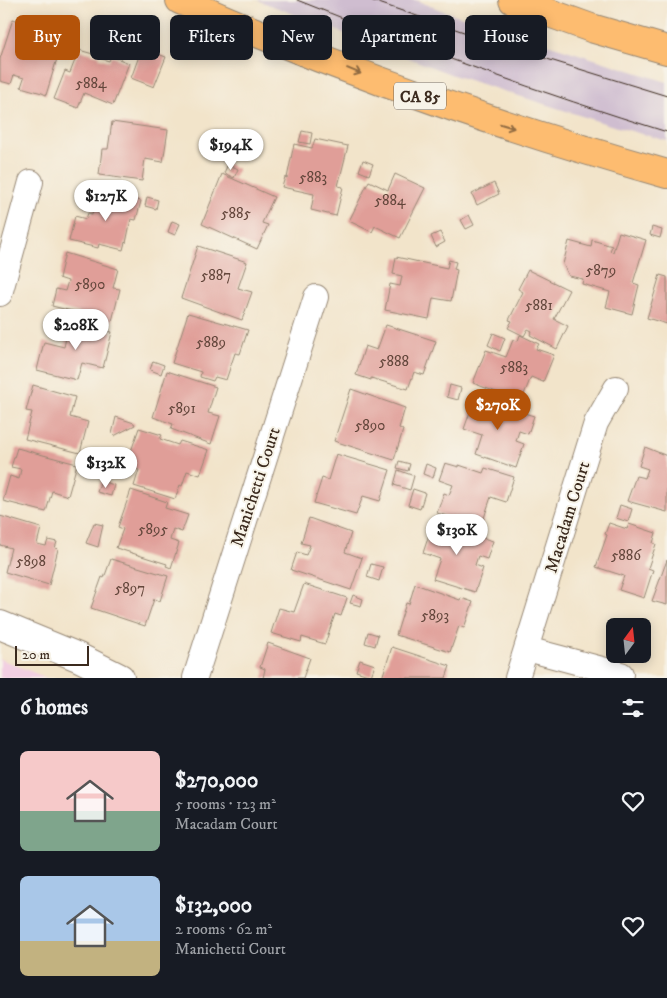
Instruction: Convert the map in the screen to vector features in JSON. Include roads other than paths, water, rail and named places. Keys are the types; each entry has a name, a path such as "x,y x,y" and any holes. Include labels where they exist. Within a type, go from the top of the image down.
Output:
{"highway":[{"name":"CA 85","path":"180,0 347,68 479,117 667,174"},
{"path":"514,0 591,28 667,50"}],"street":[{"path":"0,294 31,182"},
{"name":"Manichetti Court","path":"195,678 316,297"},
{"name":"Macadam Court","path":"517,678 596,423 616,388"},
{"path":"0,625 78,657 120,678"},
{"path":"527,649 621,674"}],"tram line":[{"path":"297,0 480,70 667,132"},
{"path":"370,0 508,47 667,96"}]}
